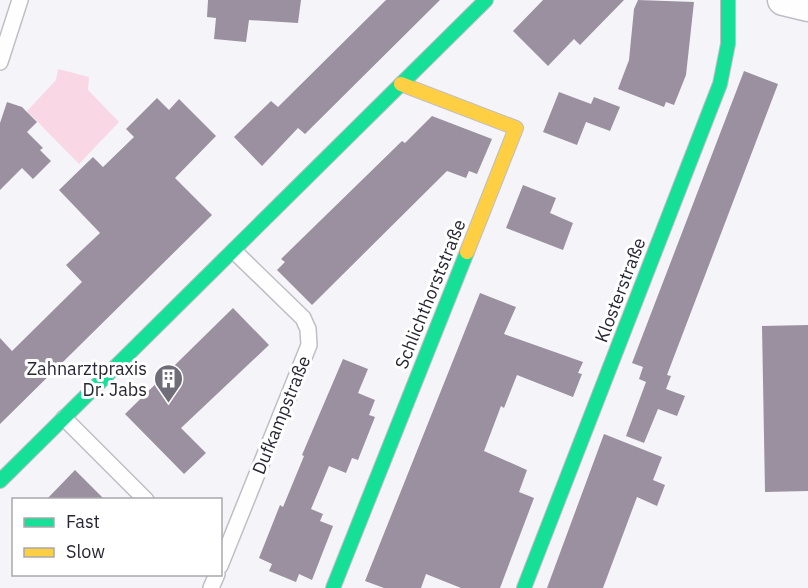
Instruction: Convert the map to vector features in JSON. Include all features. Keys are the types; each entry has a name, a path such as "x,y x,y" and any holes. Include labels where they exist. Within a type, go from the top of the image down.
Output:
{"street":[{"path":"0,481 486,0"},
{"name":"Klosterstraße","path":"524,588 720,84 728,44 728,0"},
{"path":"783,0 808,6"},
{"name":"Schlichthorststraße","path":"333,588 516,128 401,84"}],"lane":[{"path":"0,62 20,0"},
{"name":"Dufkampstraße","path":"222,561 309,345 308,329 303,318 234,251"},
{"path":"64,418 144,498"}],"shaded area":[{"path":"58,69 89,77 88,90 119,122 79,164 27,111 56,80"}],"building":[{"path":"208,0 301,0 298,23 249,20 246,42 214,39 216,18 207,17"},
{"path":"386,0 440,0 305,134 298,128 262,166 234,137 271,101 278,107"},
{"path":"543,0 624,0 580,45 574,39 548,66 513,31"},
{"path":"638,0 694,2 686,75 674,105 666,102 664,107 618,89 629,60 634,9"},
{"path":"744,71 778,84 667,375 671,376 666,389 685,396 677,416 658,409 644,443 626,436 646,382 639,379 643,367 632,363"},
{"path":"559,92 591,104 594,97 620,107 610,131 586,122 577,145 543,132"},
{"path":"157,98 169,110 179,99 216,136 175,178 212,215 0,424 0,338 12,351 82,282 66,265 100,233 59,190 93,157 103,167 134,137 126,129"},
{"path":"7,102 22,107 37,122 27,132 43,148 40,150 51,161 33,179 22,168 0,190 0,123"},
{"path":"432,116 492,139 477,174 469,171 466,178 447,171 312,305 277,270 285,262 281,259 402,141 405,143"},
{"path":"523,185 556,198 550,213 573,223 563,250 506,228"},
{"path":"480,293 516,307 504,334 583,362 578,373 582,374 573,397 517,375 504,408 501,406 484,451 527,470 519,492 534,498 500,588 461,588 426,574 421,588 384,588 365,581"},
{"path":"233,308 269,345 181,428 206,453 184,474 125,414"},
{"path":"808,325 808,491 765,492 762,326"},
{"path":"343,359 368,369 358,393 375,400 369,415 375,417 358,460 352,458 346,473 329,466 311,509 323,514 320,521 333,526 312,580 299,574 296,582 269,571 272,564 259,558 280,505 283,507 304,456 302,455"},
{"path":"604,434 662,457 653,480 665,485 657,506 637,497 603,588 547,588"},
{"path":"75,470 103,498 48,498"}],"traffic: fast":[{"path":"0,481 486,0"},
{"path":"524,588 720,84 728,44 728,0"},
{"path":"333,588 467,252"}],"traffic: slow":[{"path":"401,84 516,128 467,252"}],"place":[{"name":"Zahnarztpraxis Dr. Jabs","path":"168,404"}]}
